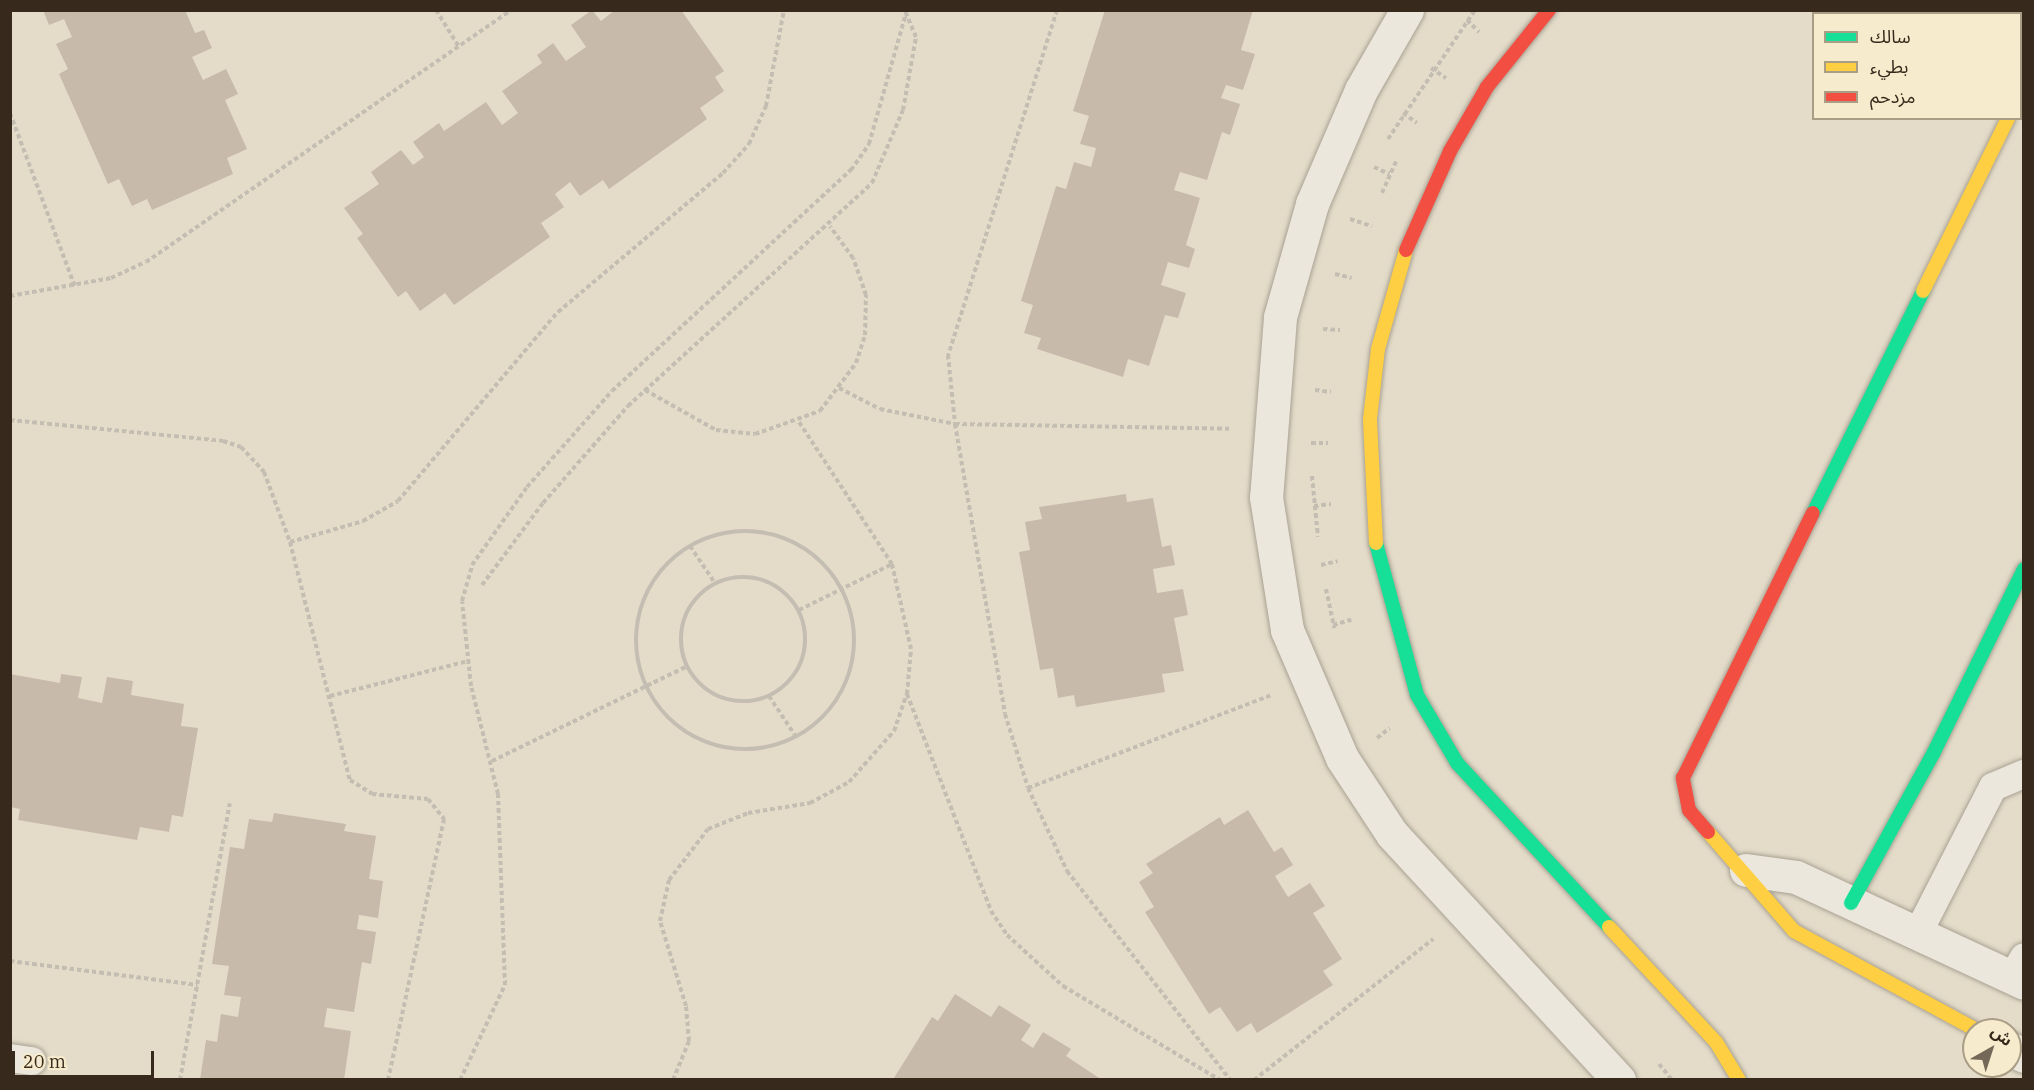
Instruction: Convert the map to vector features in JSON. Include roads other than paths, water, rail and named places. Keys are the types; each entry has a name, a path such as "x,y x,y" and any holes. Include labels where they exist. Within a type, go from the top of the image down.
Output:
{"street":[{"path":"1407,10 1360,90 1312,204 1280,317 1269,427 1266,497 1287,630 1305,681 1342,758 1392,834 1619,1080"},
{"path":"1549,10 1487,87 1408,241 1378,349 1370,419 1370,490 1390,611 1417,695 1457,763 1716,1042 1739,1080"},
{"path":"1962,1022 1794,931 1758,893 1746,870 1689,810 1683,795 1686,762 2007,120"},
{"path":"1851,903 1933,754 2024,569"},
{"path":"1746,870 1796,877 1918,933 2020,973"}],"lane":[{"path":"1918,933 1993,787 2024,774"}]}
